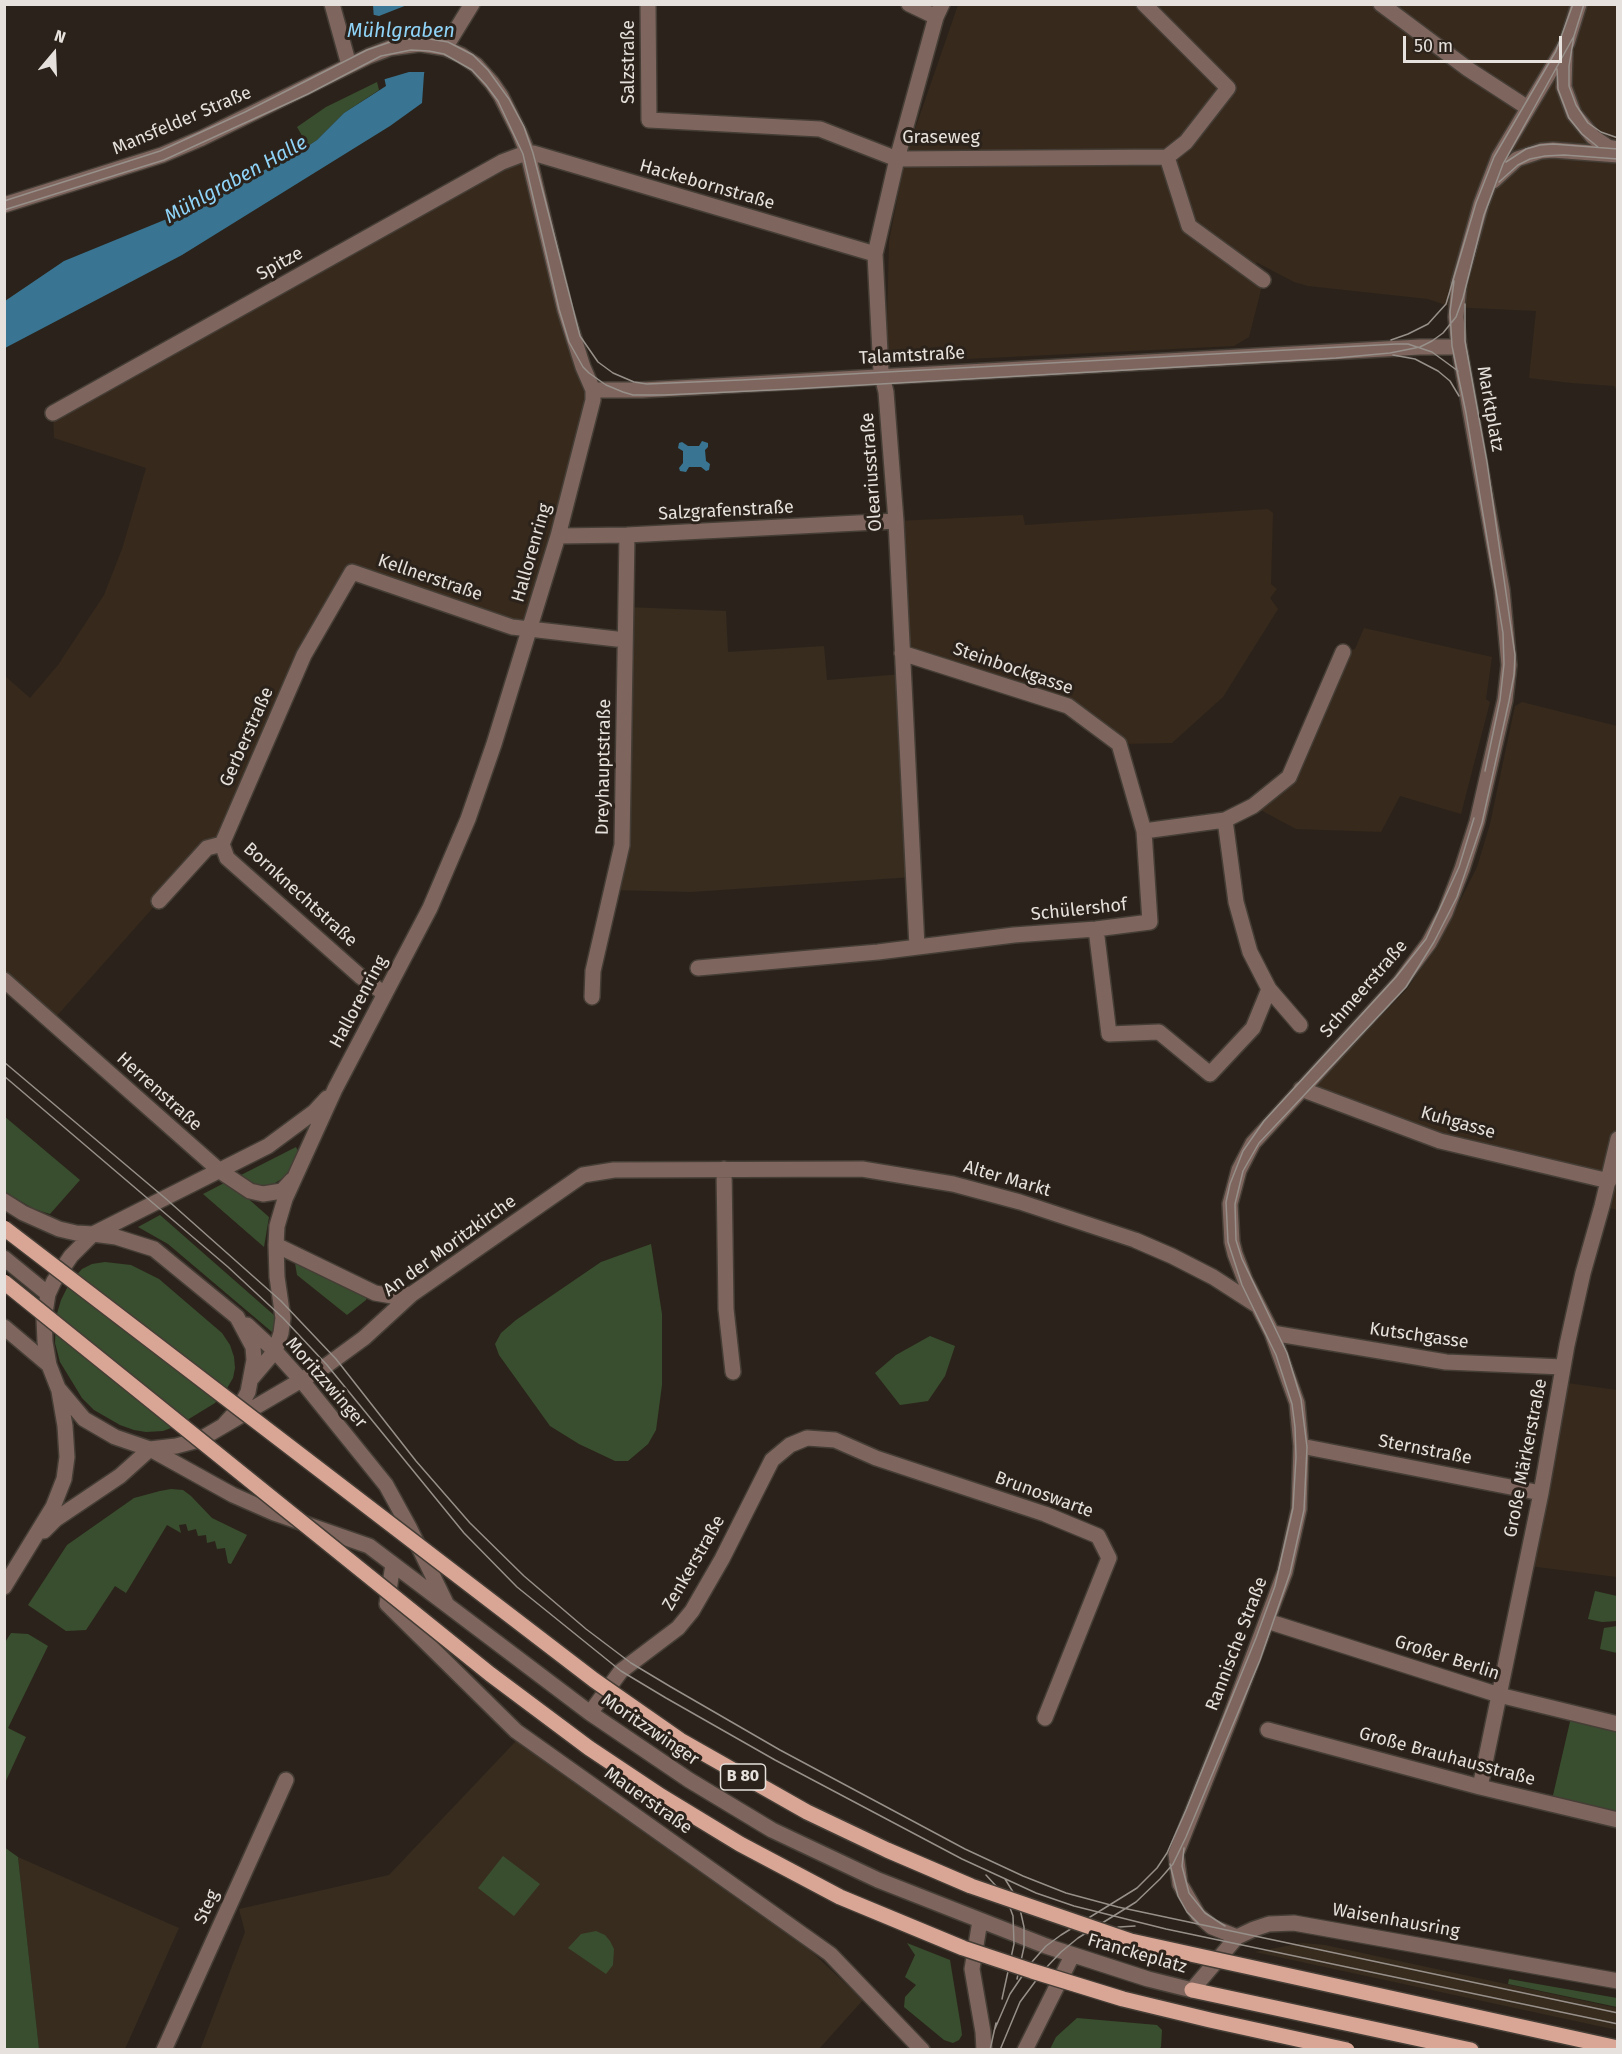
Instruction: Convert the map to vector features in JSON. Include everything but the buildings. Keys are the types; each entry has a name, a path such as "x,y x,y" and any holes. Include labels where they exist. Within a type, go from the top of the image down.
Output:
{"main road":[{"name":"B 80","path":"4,1228 594,1680 680,1740 807,1812 971,1886 1131,1941 1617,2048"},
{"path":"4,1282 490,1674 589,1748 661,1796 741,1844 840,1897 963,1948 1022,1968 1123,1999 1347,2049"},
{"path":"1192,1990 1471,2049"}],"street":[{"path":"332,4 349,65"},
{"path":"472,4 437,47 461,55 476,65 492,82 512,117 528,154 565,310 583,367 593,390"},
{"name":"Salzstraße","path":"648,4 649,120"},
{"path":"909,4 939,11"},
{"path":"1144,4 1228,88 1186,142 1167,157 1189,226 1263,280"},
{"path":"1381,4 1468,69 1528,108"},
{"path":"1579,4 1566,43 1564,87 1574,114 1593,137 1617,150"},
{"name":"Oleariusstraße","path":"917,947 896,521 886,393 881,372 875,254 897,159 939,11"},
{"path":"1459,347 1456,317 1459,283 1485,193 1499,157 1566,43"},
{"name":"Mansfelder Straße","path":"4,205 162,155 369,56 400,45 437,47"},
{"name":"Graseweg","path":"649,120 820,129 897,159 1167,157"},
{"path":"1485,193 1499,173 1508,165 1529,154 1553,150 1617,155"},
{"name":"Hackebornstraße","path":"528,154 533,153 875,254"},
{"name":"Spitze","path":"53,413 502,162 528,154"},
{"name":"Marktplatz","path":"1233,358 1420,347 1459,347 1508,635 1509,665 1505,700"},
{"name":"Talamtstraße","path":"593,390 642,390 883,378 1233,358"},
{"name":"Hallorenring","path":"274,1351 281,1333 283,1318 277,1277 276,1245 277,1226 285,1199 335,1089 430,908 468,819 494,744 558,536 593,400 593,390"},
{"name":"Salzgrafenstraße","path":"558,536 627,535 896,521"},
{"name":"Dreyhauptstraße","path":"592,997 593,971 622,845 627,535"},
{"name":"Kellnerstraße","path":"352,572 503,624 625,640"},
{"name":"Gerberstraße","path":"222,844 304,656 352,572"},
{"path":"1144,831 1225,820 1253,806 1289,777 1343,652"},
{"name":"Steinbockgasse","path":"902,653 1068,706 1119,744 1144,831"},
{"name":"Schmeerstraße","path":"1258,1306 1232,1242 1230,1204 1239,1170 1252,1143 1400,982 1428,943 1445,913 1477,822 1505,700"},
{"path":"1225,820 1236,902 1250,952 1269,990 1300,1025"},
{"name":"Schülershof","path":"698,968 878,952 1150,922 1144,831"},
{"path":"159,901 207,848 222,844"},
{"name":"Bornknechtstraße","path":"222,844 227,858 361,977 385,994"},
{"path":"1096,929 1109,1034 1159,1032 1210,1074 1253,1028 1269,990"},
{"name":"Herrenstraße","path":"4,980 220,1171 250,1191 263,1194 282,1191 297,1174"},
{"name":"Hallorenring","path":"93,1234 268,1146 314,1112 335,1089"},
{"name":"Kuhgasse","path":"1301,1089 1440,1141 1609,1181"},
{"name":"Große Märkerstraße","path":"1480,1787 1541,1493 1582,1273 1610,1208 1609,1181 1617,1139"},
{"path":"724,1169 726,1309 733,1372"},
{"name":"Alter Markt","path":"724,1169 862,1169 953,1184 1020,1202 1135,1240 1213,1277 1258,1306"},
{"name":"An der Moritzkirche","path":"223,1426 302,1381 364,1338 412,1294 584,1175 614,1170 724,1169"},
{"path":"4,1201 23,1213 59,1229 116,1236 154,1249 237,1317 253,1347 252,1378 240,1407 223,1426 199,1440 176,1446 150,1449 115,1437 84,1419 58,1388"},
{"path":"4,1587 34,1540 61,1491 66,1467 65,1426 58,1388 49,1365 45,1330 48,1294 71,1256 93,1234"},
{"path":"276,1245 375,1293 392,1296 412,1294"},
{"path":"4,1258 48,1294"},
{"path":"1258,1306 1272,1334"},
{"name":"Moritzzwinger","path":"237,1317 302,1381 386,1485 447,1606"},
{"path":"4,1327 49,1365"},
{"name":"Kutschgasse","path":"1272,1334 1446,1362 1563,1367"},
{"name":"Rannische Straße","path":"1237,1937 1212,1927 1198,1915 1180,1884 1176,1854 1285,1572 1299,1509 1301,1446 1297,1403 1272,1334"},
{"path":"252,1378 274,1351"},
{"name":"Brunoswarte","path":"790,1445 807,1438 835,1440 876,1458 1045,1514 1098,1536 1108,1558 1045,1718"},
{"name":"Zenkerstraße","path":"590,1713 621,1671 678,1628 692,1611 722,1559 772,1460 790,1445"},
{"name":"Sternstraße","path":"1301,1446 1541,1493"},
{"path":"34,1540 56,1519 120,1476 150,1449"},
{"name":"Moritzzwinger","path":"150,1449 233,1495 274,1513 369,1546 590,1713 689,1780 772,1830 879,1880 945,1907"},
{"name":"Mauerstraße","path":"393,1564 387,1604 516,1731 830,1954 922,2049"},
{"name":"Großer Berlin","path":"1267,1621 1499,1695 1617,1724"},
{"name":"Große Brauhausstraße","path":"1268,1730 1480,1787 1617,1820"},
{"name":"Steg","path":"164,2049 286,1780"},
{"name":"Franckeplatz","path":"945,1907 1072,1956 1192,1990"},
{"path":"980,1921 972,1969 984,2049"},
{"name":"Waisenhausring","path":"1192,1990 1237,1937 1269,1924 1294,1923 1617,1982"},
{"name":"Franckeplatz","path":"1025,2049 1072,1956"}],"shaded area":[{"path":"958,5 1617,5 1617,390 1614,386 1529,378 1536,311 1451,307 1428,299 1308,286 1294,282 1256,262 1263,280 1249,337 1234,346 886,363 889,241 906,155"},
{"path":"523,154 593,390 529,629 352,572 222,844 159,901 47,1027 5,990 5,676 30,698 58,665 104,595 122,549 146,468 54,438 53,413"},
{"path":"1268,509 1273,513 1271,584 1277,589 1270,598 1278,609 1223,697 1172,743 1119,744 1068,706 902,653 896,521 1023,515 1025,525"},
{"path":"626,607 726,611 728,652 824,646 827,680 903,674 913,877 691,892 611,890 622,845"},
{"path":"1364,628 1492,657 1486,699 1490,702 1461,814 1400,796 1381,832 1296,829 1253,806 1289,777 1343,652 1355,649"},
{"path":"1522,702 1617,726 1617,1210 1602,1206 1608,1181 1440,1141 1309,1091 1406,990 1437,947 1477,867 1490,824 1515,706"},
{"path":"1567,1383 1617,1390 1617,1577 1529,1566"},
{"path":"516,1741 812,1952 863,2000 819,2049 200,2050 245,1932 239,1909 389,1875"},
{"path":"18,1857 179,1928 125,2049 39,2049"},
{"path":"1302,1943 1325,1945 1617,2008 1617,2030 1255,1952"}],"green space":[{"path":"377,82 379,90 344,113 308,146 297,127 326,107"},
{"path":"4,1116 80,1180 50,1214 34,1209 5,1192"},
{"path":"296,1147 299,1153 286,1176 275,1183 265,1186 254,1185 245,1181 241,1175"},
{"path":"228,1181 269,1217 264,1247 203,1194"},
{"path":"160,1215 275,1316 275,1328 272,1332 168,1244 138,1227"},
{"path":"651,1244 662,1314 662,1385 656,1430 648,1444 628,1461 615,1461 579,1444 550,1426 499,1355 495,1344 501,1333 516,1320 601,1262"},
{"path":"105,1262 131,1265 159,1279 222,1333 230,1345 235,1368 233,1378 226,1390 215,1403 179,1425 163,1431 146,1432 120,1425 94,1410 82,1398 60,1362 55,1343 56,1317 61,1300 70,1282 82,1269 92,1264"},
{"path":"295,1263 367,1297 366,1300 347,1315 297,1275"},
{"path":"930,1336 955,1346 945,1376 928,1401 900,1405 875,1373 896,1355"},
{"path":"171,1489 183,1490 212,1518 247,1535 231,1564 228,1563 225,1548 217,1549 215,1541 207,1543 206,1535 198,1536 196,1529 188,1531 186,1524 179,1525 181,1533 167,1525 126,1593 115,1586 86,1630 66,1631 28,1605 67,1545 134,1498"},
{"path":"1595,1591 1617,1596 1617,1621 1602,1622 1588,1619"},
{"path":"1617,1626 1617,1653 1600,1649 1604,1628"},
{"path":"11,1633 28,1634 48,1646 8,1728 26,1737 5,1783 4,1644"},
{"path":"1572,1713 1617,1724 1617,1820 1551,1804"},
{"path":"4,1847 18,1857 39,2049 5,2049"},
{"path":"503,1856 540,1884 514,1916 478,1888"},
{"path":"596,1931 605,1935 614,1949 613,1965 606,1974 568,1948 581,1934"},
{"path":"907,1943 950,1960 962,2035 953,2043 944,2040 904,2007 905,1997 916,1985 905,1977 915,1955"},
{"path":"1509,1979 1617,1998 1617,2007 1508,1984"},
{"path":"1077,2018 1157,2025 1162,2030 1161,2047 1158,2050 1050,2049 1056,2037"}],"water":[{"name":"Mühlgraben","path":"373,5 428,5 428,53 422,103 390,126 182,255 5,348 5,301 64,261 201,205 308,146 344,113 386,86 375,35"},
{"path":"702,441 708,443 705,450 706,461 710,464 709,470 689,467 686,472 680,471 683,451 678,448 679,443 699,446"}],"pier":[{"path":"431,4 431,54 427,72 409,72 382,80 372,36 370,14 379,16 407,5"}],"tram line":[{"path":"1391,340 1428,324 1446,304 1476,203 1494,157 1556,51 1573,4"},
{"path":"1584,4 1574,36 1569,66 1569,86 1576,105 1588,123 1601,132 1618,138"},
{"path":"4,210 164,160 308,94 381,56 411,50 429,51 444,54 472,70 498,101 523,154 559,309 569,342 589,373 606,385 623,392 633,395 664,395 793,389 1390,353 1420,347 1432,341 1443,333 1456,317 1484,215 1503,164 1574,36"},
{"path":"4,201 160,151 245,112 367,50 399,39 430,39 448,42 473,55 488,70 509,99 524,127 533,153 580,336 598,362 613,373 634,382 647,384 741,380 1396,344 1408,344 1432,352 1458,371"},
{"path":"1557,69 1558,89 1569,118 1582,134 1598,147"},
{"path":"1506,162 1526,149 1540,145 1618,149"},
{"path":"1499,182 1518,165 1530,159 1545,156 1618,159"},
{"path":"1454,281 1450,312 1452,346 1466,413 1503,633 1504,664 1500,700 1485,771"},
{"path":"1000,2050 1020,2002 1043,1971 1078,1938 1136,1902 1173,1864 1260,1660 1290,1573 1304,1510 1307,1447 1301,1399 1287,1353 1242,1259 1236,1240 1235,1204 1243,1171 1259,1143 1406,987 1434,942 1457,897 1482,823 1509,701 1515,655 1487,462 1465,341 1465,304"},
{"path":"1393,355 1415,359 1438,371 1450,381 1459,396"},
{"path":"994,2031 1010,1994 1046,1946 1137,1888 1157,1868 1167,1853 1186,1810 1256,1638 1275,1586 1293,1508 1295,1427 1292,1404 1276,1355 1242,1285 1228,1242 1226,1202 1230,1184 1243,1151 1264,1121 1396,977 1426,939 1459,867 1474,818"},
{"path":"4,1062 165,1198 281,1301 336,1359 416,1461 470,1523 524,1576 586,1629 631,1663 671,1687 780,1750 965,1849 1066,1893 1118,1907 1618,2013"},
{"path":"4,1076 228,1267 283,1318 327,1365 464,1533 517,1587 621,1671 666,1698 775,1760 962,1859 1036,1893 1074,1906 1166,1929 1618,2024"},
{"path":"1184,1848 1182,1866 1189,1893 1205,1913 1225,1926"},
{"path":"1170,1864 1178,1896 1187,1912 1199,1924"},
{"path":"986,1875 1006,1897 1013,1916 1014,1944 1002,1999"},
{"path":"1005,1879 1018,1900 1024,1927 1024,1947 1017,1979"},
{"path":"1095,1934 1119,1927 1135,1926"},
{"path":"990,2050 996,2023"}],"water label":[{"name":"Mühlgraben Halle","path":"236,180"}]}
